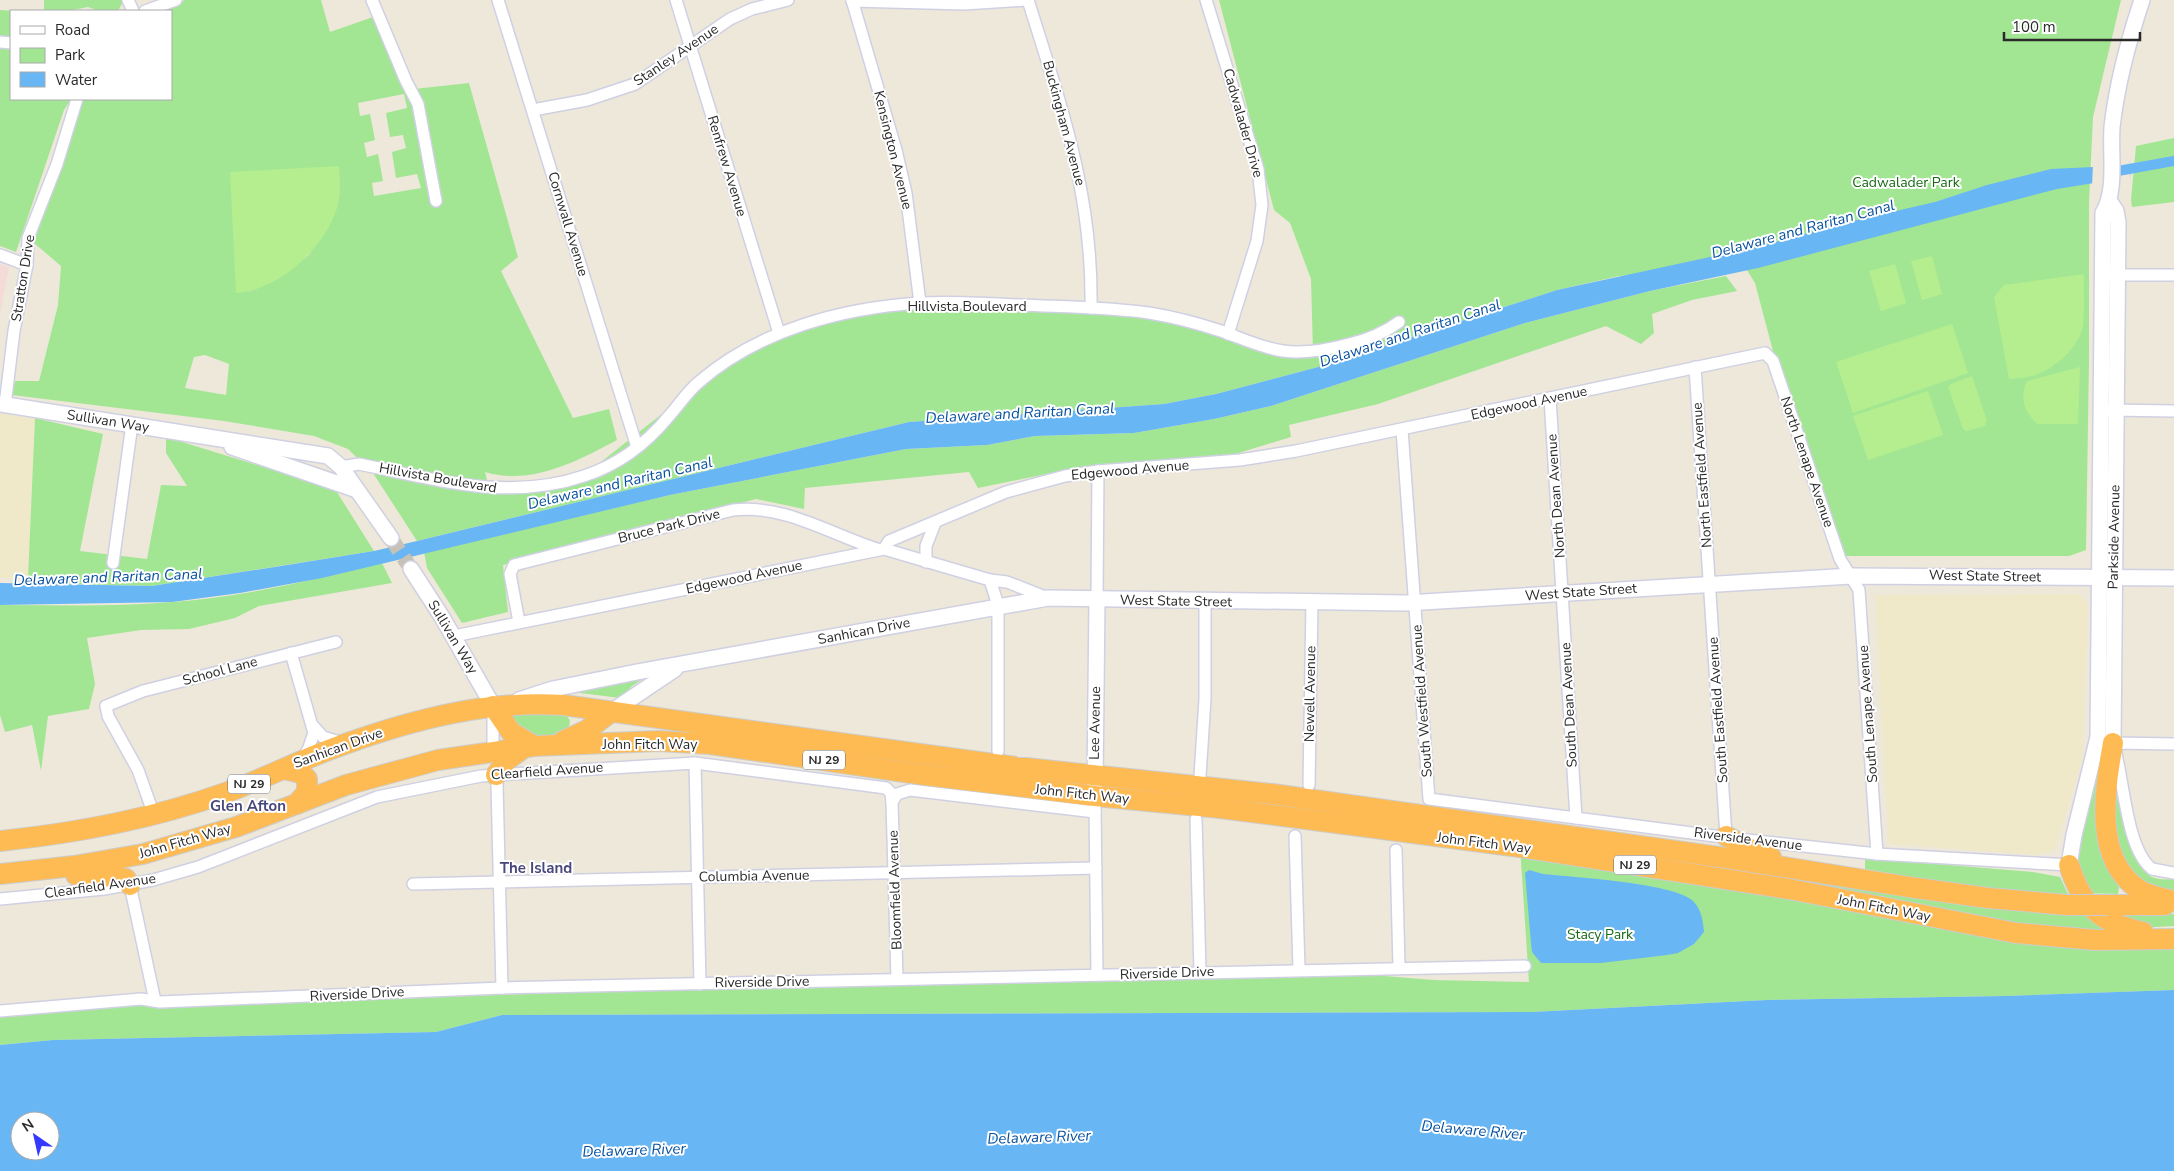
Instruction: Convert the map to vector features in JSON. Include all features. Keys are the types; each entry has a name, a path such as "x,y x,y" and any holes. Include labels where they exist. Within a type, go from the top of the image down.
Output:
{"highway":[{"path":"499,705 511,732 537,746"},
{"name":"John Fitch Way","path":"499,705 563,705 1002,765 1272,794 1988,898 2066,905 2174,905"},
{"name":"Sanhican Drive","path":"0,841 63,835 154,816 226,792 344,744 422,721 499,705"},
{"path":"563,705 574,715 577,729 575,736"},
{"path":"496,775 507,760 537,746 575,736 611,712"},
{"name":"John Fitch Way","path":"0,874 90,864 143,854 227,830 401,769 493,751 537,746 678,741 1095,804 1220,808 1520,847 1789,889 2016,933 2096,940 2174,939"},
{"path":"2113,743 2106,802 2107,830 2113,859 2125,877 2139,890 2174,901"},
{"path":"291,766 307,779 307,792 297,804"},
{"path":"1726,836 1761,855 1838,875"},
{"path":"2069,864 2081,894 2096,914 2121,928 2146,933 2174,934"},
{"path":"32,871 65,875 120,876 126,879 130,885"}],"main road":[{"name":"Parkside Avenue","path":"2069,864 2074,835 2097,749 2107,578 2110,275 2103,213 2110,202 2111,153 2115,106 2123,62 2142,0"},
{"name":"Sullivan Way","path":"2,404 132,424 215,440 257,444 328,456 341,466 391,538"},
{"name":"Sullivan Way","path":"215,440 358,491"},
{"path":"272,460 341,466"},
{"name":"Sullivan Way","path":"411,569 499,705"},
{"name":"West State Street","path":"1048,598 1414,603 1709,583 1851,576 2174,578"},
{"name":"Parkside Avenue","path":"2107,578 2113,743"},
{"name":"Sanhican Drive","path":"499,705 553,689 998,605 1048,598"},
{"name":"Lee Avenue","path":"1095,804 1097,599"},
{"name":"Sanhican Drive","path":"611,712 680,665"}],"street":[{"path":"147,10 176,0"},
{"path":"372,0 406,81 418,104 436,201"},
{"name":"Cornwall Avenue","path":"498,0 638,447"},
{"name":"Renfrew Avenue","path":"676,0 779,333"},
{"name":"Stanley Avenue","path":"533,110 587,100 635,84 656,71 690,45 741,14 788,0"},
{"path":"852,0 964,4 1027,0"},
{"name":"Kensington Avenue","path":"852,0 896,150 906,193 920,304"},
{"name":"Buckingham Avenue","path":"1027,0 1066,119 1079,174 1089,242 1091,308"},
{"name":"Cadwalader Drive","path":"1206,0 1258,169 1262,205 1256,241 1228,334"},
{"name":"Stratton Drive","path":"2,404 26,265 30,230 57,164 77,100"},
{"path":"0,255 26,265"},
{"path":"2110,275 2174,275"},
{"name":"Hillvista Boulevard","path":"341,466 359,464 478,488 521,488 581,477 611,464 638,447 652,435 697,384 738,354 779,333 855,312 920,304 1091,308 1149,313 1228,334 1272,349 1316,351 1377,336 1399,322"},
{"name":"Edgewood Avenue","path":"454,636 881,549 889,541 1022,486 1065,476 1098,471 1240,460 1296,451 1760,353"},
{"name":"North Lenape Avenue","path":"1760,353 1769,356 1773,361 1839,557 1851,576"},
{"name":"North Eastfield Avenue","path":"1695,367 1709,583"},
{"name":"North Dean Avenue","path":"1550,398 1562,593"},
{"path":"2109,410 2174,411"},
{"path":"113,563 132,424"},
{"name":"South Westfield Avenue","path":"1402,430 1429,800"},
{"name":"Lee Avenue","path":"1097,599 1098,471"},
{"name":"Bruce Park Drive","path":"519,622 510,574 514,565 733,510 762,510 795,517 842,538 881,549"},
{"path":"926,562 926,546 935,523"},
{"name":"West State Street","path":"881,549 990,580 1006,582 1048,598"},
{"name":"South Lenape Avenue","path":"1851,576 1859,590 1860,599 1877,854"},
{"path":"990,580 998,605 998,751"},
{"name":"South Eastfield Avenue","path":"1709,583 1726,836"},
{"name":"South Dean Avenue","path":"1562,593 1576,818"},
{"path":"1200,776 1205,699 1205,601"},
{"name":"Newell Avenue","path":"1309,785 1312,602"},
{"name":"School Lane","path":"154,816 138,770 108,716 106,706 143,692 336,642"},
{"path":"291,766 308,750 314,733 292,653"},
{"path":"499,705 492,770 496,775 502,988"},
{"path":"313,726 323,736 344,744"},
{"path":"2113,743 2174,744"},
{"name":"Parkside Avenue","path":"2113,743 2118,758 2130,822 2140,854 2149,868 2157,872 2174,873"},
{"path":"695,763 700,984"},
{"name":"Clearfield Avenue","path":"0,898 130,885 198,867 377,797 464,779 496,775 695,763 884,787 891,793 892,802"},
{"path":"892,802 897,794 910,790 1095,804"},
{"name":"Riverside Avenue","path":"1429,800 1877,854 2069,864"},
{"name":"Bloomfield Avenue","path":"892,802 897,979"},
{"name":"Lee Avenue","path":"1095,804 1097,975"},
{"path":"1196,820 1200,972"},
{"path":"1295,836 1299,969"},
{"path":"1396,850 1399,968"},
{"name":"Columbia Avenue","path":"413,884 1096,868"},
{"path":"130,885 155,1001"},
{"name":"Riverside Drive","path":"0,1011 141,999 155,1001 502,988 1299,969 1525,966"}],"shaded area":[{"path":"0,264 9,267 0,314"},
{"path":"0,413 35,418 28,578 0,578"},
{"path":"2079,594 2088,604 2082,759 2055,850 2039,855 1889,844 1875,595"}],"green space":[{"path":"44,0 124,0 119,10 96,10 88,7 72,10 44,10"},
{"name":"Cadwalader Park","path":"185,0 321,0 330,32 373,17 405,90 469,83 518,257 501,271 573,418 609,409 617,440 570,463 537,474 502,476 485,472 489,488 587,473 766,332 911,301 1111,308 1313,352 1311,279 1290,223 1274,210 1219,0 2121,0 2093,117 2089,201 2086,550 2069,556 1844,556 1773,351 1755,283 1747,270 1619,276 1557,290 1322,366 1216,394 1164,404 909,422 417,541 373,473 348,449 314,436 224,421 12,395 15,381 39,381 58,305 61,266 34,243 81,100 172,100 172,10 164,10","holes":["404,94 407,108 386,113 390,137 403,135 406,148 392,152 396,178 417,174 421,188 374,196 372,183 383,181 378,154 367,157 364,143 375,140 370,114 360,116 358,103","312,252 265,285 247,292","205,355 229,364 226,395 185,388 194,357"]},
{"path":"0,10 10,11 10,100 70,100 64,110 16,252 0,246"},
{"path":"2174,138 2174,202 2132,207 2136,146"},
{"path":"339,166 340,193 337,208 331,223 311,252 283,276 252,290 236,293 230,172"},
{"path":"1932,256 1942,294 1922,300 1911,261"},
{"path":"1895,264 1906,303 1881,311 1869,271"},
{"path":"2084,274 2083,325 2077,342 2064,357 2048,369 2032,376 2009,379 1994,297 2004,285"},
{"path":"1726,276 1737,291 1692,300 1652,314 1654,333 1641,344 1606,326 1378,404 1289,425 1291,437 1232,455 1066,470 978,488 969,472 805,488 804,509 756,499 503,565 508,612 462,623 427,568 424,552 670,495 906,449 987,445 1035,436 1134,433 1214,419 1271,406 1525,323 1650,291"},
{"path":"1952,324 1968,373 1853,413 1836,362"},
{"path":"2080,367 2078,424 2037,424 2024,404 2023,393 2027,381"},
{"path":"1972,376 1987,421 1985,426 1967,431 1963,429 1948,387"},
{"path":"1928,391 1943,435 1868,460 1853,416"},
{"path":"35,418 103,434 80,551 147,559 161,485 187,486 166,453 166,437 335,489 374,551 152,586 34,583 28,578"},
{"path":"382,563 392,583 259,606 235,618 189,629 141,630 87,638 95,684 89,709 48,716 41,771 32,725 5,732 0,715 0,605 129,605 199,600 278,587"},
{"path":"646,677 632,686 620,698 573,692"},
{"path":"503,711 565,712 570,721 569,727 560,734 548,738 530,738 519,730"},
{"path":"2100,761 2102,765 2102,852 2119,887 2118,894 2086,893 2075,863 2079,832"},
{"path":"2113,769 2121,812 2131,847 2138,862 2146,873 2155,878 2174,879 2174,893 2151,889 2118,857"},
{"path":"1244,801 1305,805 2083,913 2105,931 2033,927 1511,839"},
{"name":"Stacy Park","path":"1520,847 1966,925 2174,934 2174,990 2006,996 1767,1000 1532,1012 502,1015 436,1032 53,1040 0,1045 0,1013 143,1003 204,1006 607,991 790,989 1050,980 1359,974 1434,980 1529,982"},
{"path":"1865,858 2033,872 2060,877 2068,894 1970,887 1865,869"},
{"path":"2106,914 2174,914 2174,926 2139,928"}],"water":[{"path":"2129,160 2131,177 2057,189 1758,268 1650,291 1525,323 1271,406 1214,419 1134,433 1035,436 987,445 906,449 670,495 322,578 240,593 172,602 0,605 0,583 152,586 374,551 909,422 1164,404 1216,394 1322,366 1557,290 1761,246 1844,223 1935,202 1987,185 2051,169 2093,167"},
{"path":"1529,870 1543,874 1644,885 1681,894 1692,900 1698,907 1704,932 1694,944 1678,953 1601,963 1541,963 1532,952 1525,873"},
{"name":"Delaware River","path":"2174,990 2174,1171 0,1171 0,1045 53,1040 436,1032 502,1015 1532,1012 1767,1000 2006,996"}],"pier":[{"path":"2129,158 2131,179 2092,187 2093,164"}],"waterway":[{"name":"Delaware and Raritan Canal","path":"2118,171 2174,161"}],"tunnel":[{"path":"391,538 411,569"}],"district":[{"name":"Glen Afton","path":"248,806"},
{"name":"The Island","path":"536,868"}]}
